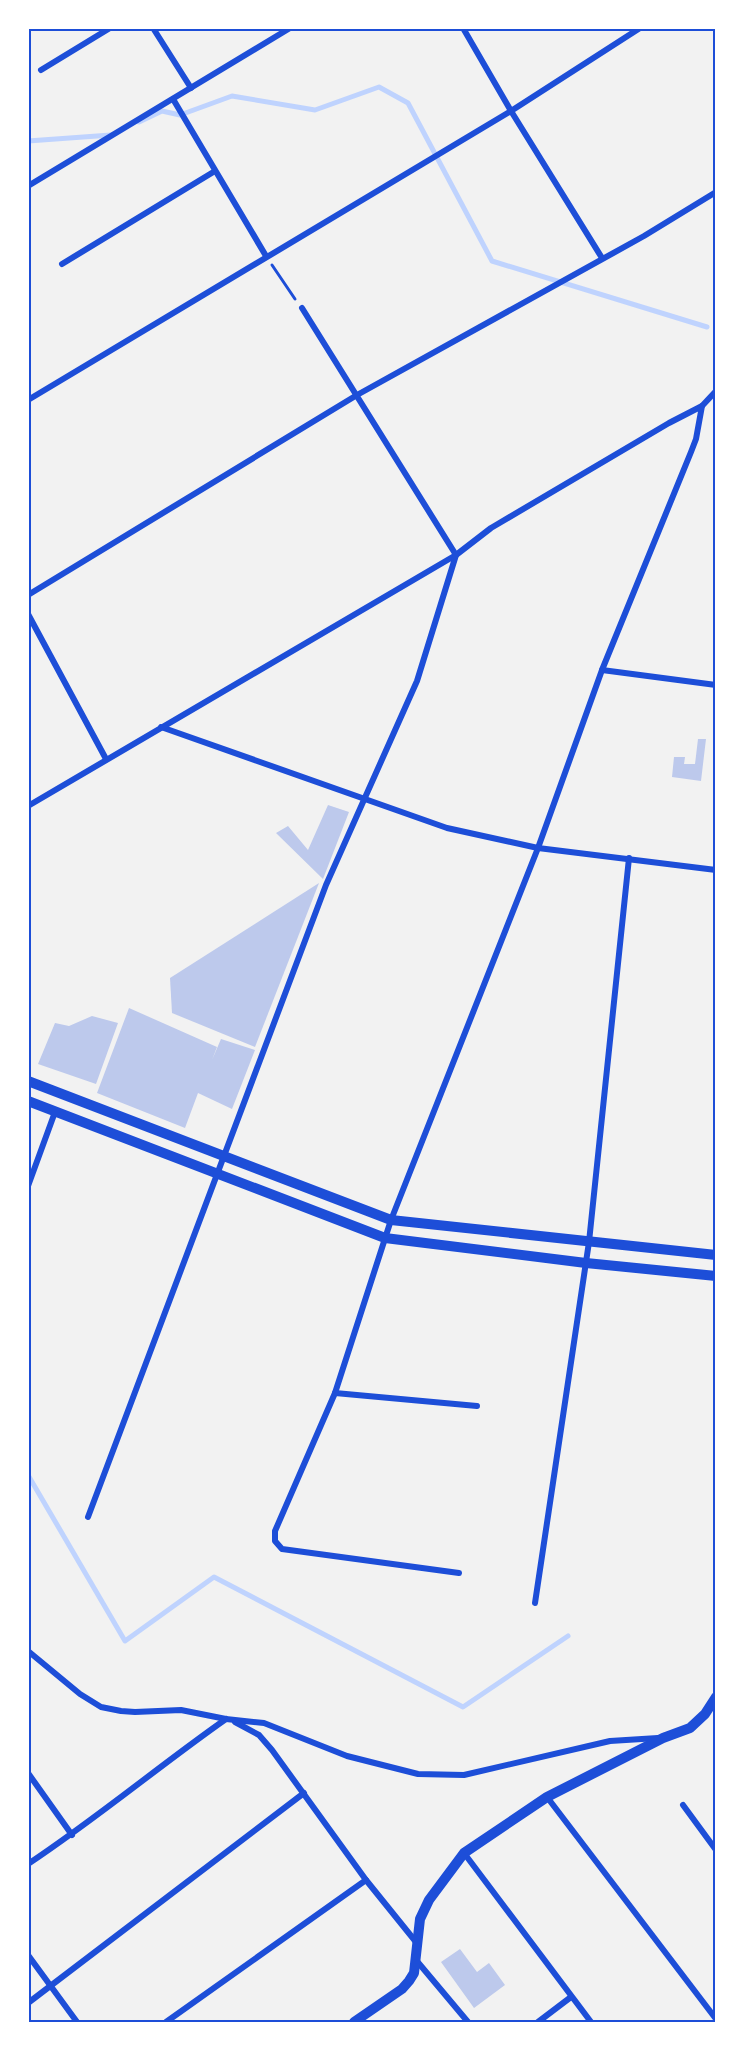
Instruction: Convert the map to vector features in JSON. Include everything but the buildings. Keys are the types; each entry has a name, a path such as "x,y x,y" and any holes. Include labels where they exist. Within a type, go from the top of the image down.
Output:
{"street":[{"path":"41,70 110,28"},
{"path":"153,28 192,88"},
{"path":"28,186 290,28"},
{"path":"464,28 511,111 602,258"},
{"path":"28,400 511,111 640,28"},
{"path":"173,99 266,256"},
{"path":"62,264 214,171"},
{"path":"28,595 357,395 644,236 716,192"},
{"path":"88,1517 326,885 417,681 456,555 302,308"},
{"path":"28,806 456,555 491,528 669,423 702,406 716,392"},
{"path":"459,1573 282,1549 275,1541 275,1531 335,1393 391,1221 538,848 602,670 694,445 702,406"},
{"path":"28,614 106,759"},
{"path":"602,670 716,685"},
{"path":"161,727 447,828 538,848 716,870"},
{"path":"535,1603 589,1242 629,858"},
{"path":"28,1081 391,1221 716,1255"},
{"path":"28,1101 385,1238 586,1263 716,1276"},
{"path":"28,1186 56,1112"},
{"path":"335,1393 477,1406"},
{"path":"28,1651 80,1694 101,1707 128,1712 181,1710 226,1719 264,1723 347,1756 418,1774 464,1774 610,1741 663,1738"},
{"path":"354,2022 402,1989 414,1973 420,1919 429,1900 464,1853 547,1797 663,1738 690,1728 705,1714 716,1697"},
{"path":"226,1719 259,1735 366,1880 416,1942"},
{"path":"28,1864 72,1835 160,1766 226,1719"},
{"path":"28,1773 72,1835"},
{"path":"28,2003 304,1793"},
{"path":"547,1797 716,2019"},
{"path":"683,1805 716,1850"},
{"path":"464,1853 591,2022"},
{"path":"166,2022 366,1880"},
{"path":"28,1955 77,2022"},
{"path":"416,1959 468,2022"},
{"path":"538,2022 572,1997"}],"path":[{"path":"266,256 302,308"}],"waterway":[{"path":"139,122 162,111 180,115 232,96 315,110 379,87 408,103 492,261 707,327"},
{"path":"28,141 111,135"},
{"path":"28,1475 125,1641 214,1577 463,1707 568,1636"}]}
